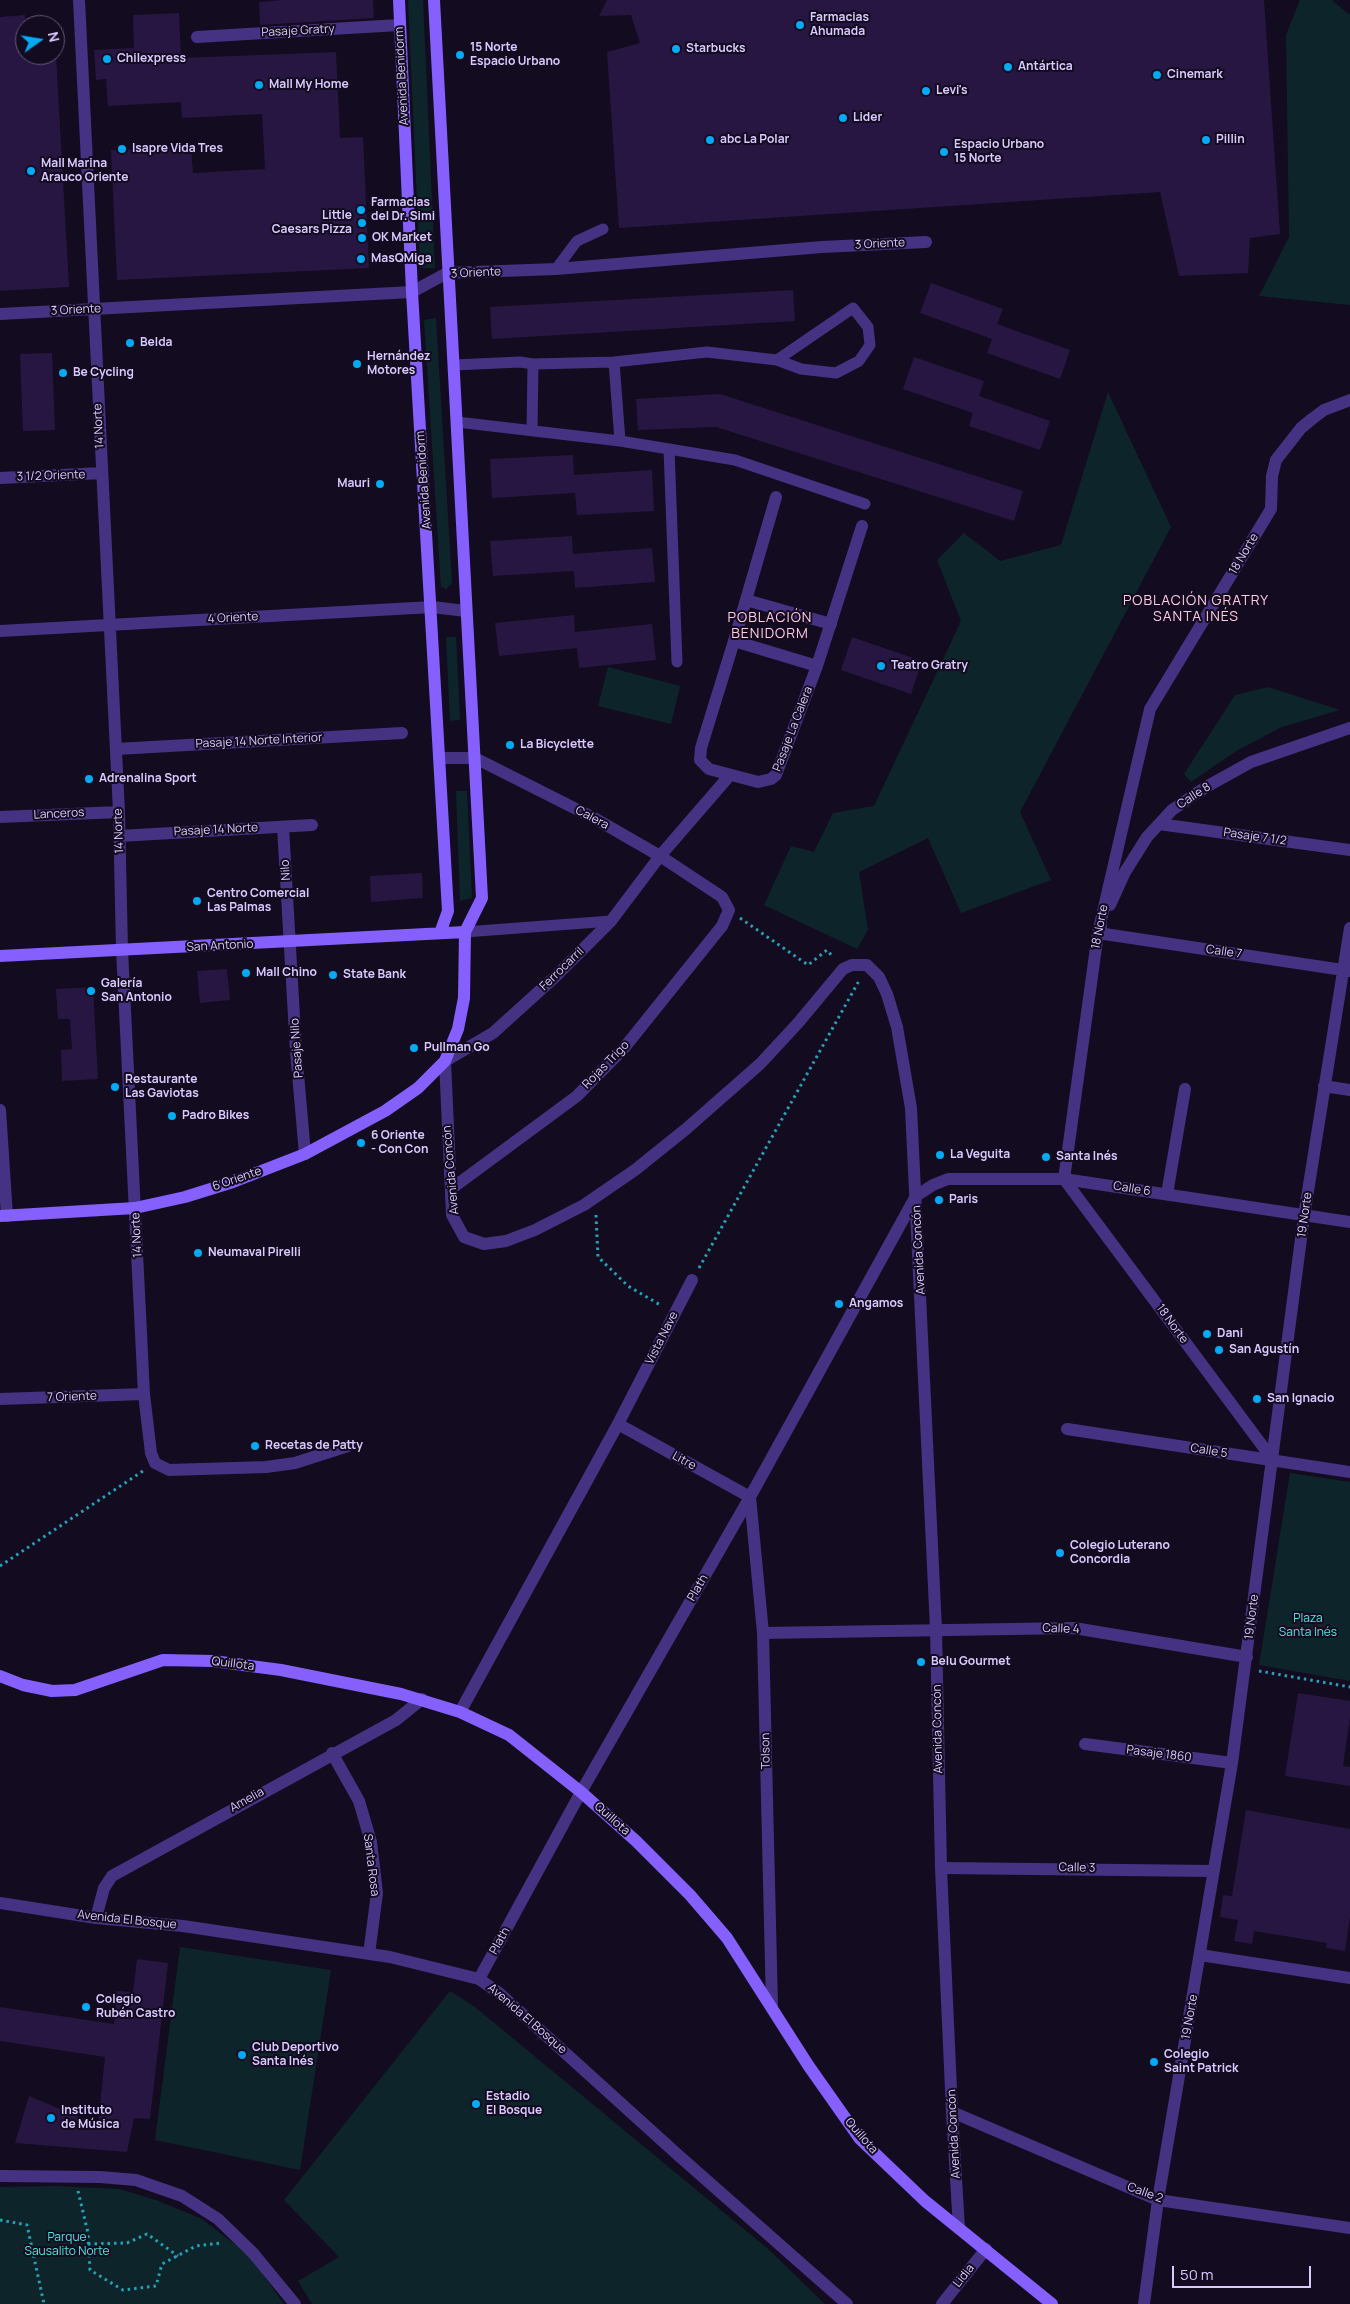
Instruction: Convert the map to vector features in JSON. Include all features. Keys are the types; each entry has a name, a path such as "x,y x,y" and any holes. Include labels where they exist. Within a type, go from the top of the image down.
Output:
{"main road":[{"name":"Avenida Benidorm","path":"398,0 412,292 432,607 448,911 440,933"},
{"path":"434,0 447,274 476,758 482,898 465,932 464,998 458,1029 444,1061"},
{"path":"440,933 465,932"},
{"name":"San Antonio","path":"0,956 440,933"},
{"name":"6 Oriente","path":"3,1216 135,1208 209,1189 305,1154 385,1111 418,1088 444,1061"},
{"name":"Quillota","path":"0,1676 52,1692 75,1690 163,1660 188,1659 281,1670 422,1699 460,1712 509,1735 581,1792 636,1841 690,1895 727,1938 808,2065 860,2139 925,2201 1052,2304"}],"street":[{"name":"14 Norte","path":"79,0 116,749 122,950 144,1394 151,1454 155,1463"},
{"name":"Pasaje Gratry","path":"197,37 400,25"},
{"name":"3 Oriente","path":"0,314 412,292 447,274 556,269 822,247 926,242"},
{"name":"18 Norte","path":"1273,1460 1064,1179 1098,933 1150,709 1271,509 1272,476 1276,460 1301,428 1312,418 1324,410 1350,400"},
{"name":"3 1/2 Oriente","path":"0,478 102,474"},
{"name":"Pasaje La Calera","path":"776,497 700,754 700,760 709,769 758,782 766,781 776,775 817,666 862,526"},
{"path":"746,600 831,624"},
{"name":"4 Oriente","path":"0,631 432,607 466,611"},
{"path":"734,641 817,666"},
{"name":"Calle 8","path":"1098,933 1125,872 1147,837 1172,810 1206,787 1251,762 1350,728"},
{"name":"Pasaje 14 Norte Interior","path":"116,749 402,733"},
{"name":"Calera","path":"439,758 476,758 594,818 660,856 722,897 729,910"},
{"path":"660,856 730,775"},
{"name":"Lanceros","path":"0,817 118,812"},
{"name":"Pasaje 7 1/2","path":"1159,824 1350,850"},
{"name":"Pasaje 14 Norte","path":"119,836 312,825"},
{"name":"Nilo","path":"283,827 290,942"},
{"name":"Ferrocarril","path":"444,1061 493,1032 556,976 610,922 660,856"},
{"name":"Rojas Trigo","path":"451,1189 577,1096 624,1048 722,926 729,910"},
{"name":"19 Norte","path":"1144,2304 1158,2200 1232,1763 1304,1216 1324,1086 1346,970 1350,928"},
{"name":"Calle 7","path":"1098,933 1346,970"},
{"name":"Pasaje Nilo","path":"290,942 305,1154"},
{"path":"843,970 852,965 867,965"},
{"name":"Avenida Concón","path":"867,965 879,977 887,994 897,1027 911,1108 936,1630 941,1868 952,2112 960,2228"},
{"name":"Avenida Concón","path":"444,1061 452,1215 464,1237 484,1244 506,1241 535,1230 595,1197 635,1170 686,1129 760,1064 843,970"},
{"path":"1324,1086 1350,1090"},
{"path":"1167,1194 1185,1089"},
{"path":"0,1110 3,1216"},
{"name":"Calle 6","path":"916,1196 933,1185 948,1179 1064,1179 1350,1222"},
{"name":"Plath","path":"479,1979 581,1792 750,1497 916,1196"},
{"name":"Vista Nave","path":"460,1712 618,1424 692,1280"},
{"name":"7 Oriente","path":"0,1399 144,1394"},
{"name":"Litre","path":"618,1424 750,1497"},
{"name":"Calle 5","path":"1067,1429 1350,1472"},
{"path":"155,1463 170,1470 266,1467 295,1463 348,1446"},
{"name":"Tolson","path":"750,1497 763,1633 772,2006"},
{"name":"Calle 4","path":"763,1633 1074,1628 1247,1657"},
{"name":"Amelia","path":"96,1918 104,1888 112,1876 332,1753 396,1720 422,1699"},
{"name":"Pasaje 1860","path":"1085,1744 1232,1763"},
{"name":"Santa Rosa","path":"332,1753 359,1801 371,1842 377,1892 369,1954"},
{"name":"Calle 3","path":"941,1868 1213,1871"},
{"name":"Avenida El Bosque","path":"0,1903 96,1918 183,1926 390,1956 479,1979 499,1993 678,2155 847,2304"},
{"path":"1200,1955 1350,1978"},
{"name":"Calle 2","path":"952,2112 1158,2200 1350,2228"},
{"path":"0,2176 75,2176 136,2180 182,2196 218,2219 240,2240 286,2290 295,2304"},
{"name":"Lidia","path":"942,2304 986,2249"}],"lane":[{"path":"556,269 577,241 603,229"},
{"path":"454,366 520,362 532,364 614,362 706,352 777,360 801,369 836,373 859,361 870,345 868,327 853,308 777,360"},
{"path":"614,362 620,441"},
{"path":"532,364 532,431"},
{"path":"457,422 620,441 735,460 865,504"},
{"path":"669,449 677,662"},
{"path":"465,932 610,922"}],"path":[{"path":"729,910 808,965 827,950 843,970"},
{"path":"692,1280 867,965"},
{"path":"595,1197 598,1257 628,1286 662,1307 667,1296 680,1303"},
{"path":"0,1566 155,1463"},
{"path":"1247,1657 1259,1670 1350,1687"},
{"path":"75,2176 88,2244 90,2270 123,2290 156,2286 162,2264 196,2246 240,2240"},
{"path":"0,2220 27,2225 44,2304"},
{"path":"88,2244 126,2244 147,2234 178,2256"}],"green space":[{"path":"408,0 423,0 435,268 420,268"},
{"path":"1300,0 1332,0 1350,14 1350,305 1259,296 1289,237 1286,35"},
{"path":"436,318 452,583 446,589 441,587 424,320"},
{"path":"1108,392 1171,527 1020,812 1051,880 961,913 928,838 859,872 868,930 857,949 764,905 791,846 814,852 833,813 874,806 961,621 937,560 964,533 1000,561 1061,545"},
{"path":"446,637 456,637 460,720 450,721"},
{"path":"608,667 680,686 671,724 598,706"},
{"path":"1268,687 1340,710 1282,727 1236,751 1191,782 1184,774 1235,695"},
{"path":"456,791 467,791 472,898 460,901"},
{"name":"Plaza Santa Inés","path":"1290,1473 1350,1482 1350,1681 1259,1665"},
{"name":"Club Deportivo Santa Inés","path":"180,1947 331,1970 300,2170 155,2140"},
{"name":"Estadio El Bosque","path":"450,1991 475,2007 768,2249 825,2304 312,2304 298,2281 339,2257 284,2200"},
{"name":"Parque Sausalito Norte","path":"56,2186 119,2189 156,2200 202,2219 250,2256 284,2304 0,2304 0,2187"}],"building":[{"path":"284,0 373,0 374,18 260,25 259,2"},
{"name":"Espacio Urbano 15 Norte","path":"607,0 1264,0 1280,234 1250,238 1248,273 1179,276 1160,192 619,228 607,52 640,43 631,15 599,16"},
{"path":"179,13 181,58 336,52 340,138 363,137 369,268 117,280 111,150 191,147 193,173 265,169 262,114 182,118 181,102 108,106 106,79 96,80 94,50 134,48 133,15"},
{"name":"Mall Marina Arauco Oriente","path":"15,16 15,65 57,65 69,287 0,291 0,17"},
{"path":"931,283 1003,309 997,324 1070,350 1060,379 987,353 992,339 920,313"},
{"path":"793,290 795,321 492,339 490,307"},
{"path":"52,353 55,430 23,431 20,354"},
{"path":"914,357 984,381 979,396 1050,421 1040,450 969,426 973,413 903,389"},
{"path":"720,394 1023,491 1014,521 716,427 638,430 636,399"},
{"path":"573,455 574,475 652,470 654,511 577,515 575,493 492,498 490,459"},
{"path":"572,536 573,554 652,548 655,582 575,588 574,571 493,576 490,541"},
{"path":"574,615 575,632 652,624 656,660 579,668 577,648 499,656 495,623"},
{"name":"Teatro Gratry","path":"852,637 922,661 911,694 841,670"},
{"path":"422,873 423,898 371,902 370,876"},
{"path":"227,969 230,1000 200,1003 197,971"},
{"path":"93,987 98,1079 62,1081 61,1050 72,1049 70,1019 58,1019 56,989"},
{"path":"1298,1693 1350,1701 1350,1717 1343,1766 1350,1767 1350,1786 1285,1776"},
{"path":"1246,1810 1350,1829 1350,1916 1345,1951 1326,1948 1327,1943 1254,1931 1252,1944 1234,1941 1238,1920 1220,1917 1223,1895 1232,1896"},
{"path":"137,1959 168,1963 150,2119 134,2118 127,2152 15,2143 29,2096 98,2125 105,2057 0,2041 0,2007 114,2024 117,1991 133,1992"}],"place":[{"name":"Farmacias Ahumada","path":"800,25"},
{"name":"Starbucks","path":"676,49"},
{"name":"15 Norte Espacio Urbano","path":"460,55"},
{"name":"Chilexpress","path":"107,59"},
{"name":"Antártica","path":"1008,67"},
{"name":"Cinemark","path":"1157,75"},
{"name":"Mall My Home","path":"259,85"},
{"name":"Levi's","path":"926,91"},
{"name":"Lider","path":"843,118"},
{"name":"abc La Polar","path":"710,140"},
{"name":"Pillin","path":"1206,140"},
{"name":"Isapre Vida Tres","path":"122,149"},
{"name":"Espacio Urbano 15 Norte","path":"944,152"},
{"name":"Mall Marina Arauco Oriente","path":"31,171"},
{"name":"Farmacias del Dr. Simi","path":"361,210"},
{"name":"Little Caesars Pizza","path":"362,223"},
{"name":"OK Market","path":"362,238"},
{"name":"MasQMiga","path":"361,259"},
{"name":"Belda","path":"130,343"},
{"name":"Hernández Motores","path":"357,364"},
{"name":"Be Cycling","path":"63,373"},
{"name":"Mauri","path":"380,484"},
{"name":"Teatro Gratry","path":"881,666"},
{"name":"La Bicyclette","path":"510,745"},
{"name":"Adrenalina Sport","path":"89,779"},
{"name":"Centro Comercial Las Palmas","path":"197,901"},
{"name":"Mall Chino","path":"246,973"},
{"name":"State Bank","path":"333,975"},
{"name":"Galería San Antonio","path":"91,991"},
{"name":"Pullman Go","path":"414,1048"},
{"name":"Restaurante Las Gaviotas","path":"115,1087"},
{"name":"Padro Bikes","path":"172,1116"},
{"name":"6 Oriente - Con Con","path":"361,1143"},
{"name":"La Veguita","path":"940,1155"},
{"name":"Santa Inés","path":"1046,1157"},
{"name":"Paris","path":"939,1200"},
{"name":"Neumaval Pirelli","path":"198,1253"},
{"name":"Angamos","path":"839,1304"},
{"name":"Dani","path":"1207,1334"},
{"name":"San Agustín","path":"1219,1350"},
{"name":"San Ignacio","path":"1257,1399"},
{"name":"Recetas de Patty","path":"255,1446"},
{"name":"Colegio Luterano Concordia","path":"1060,1553"},
{"name":"Belu Gourmet","path":"921,1662"},
{"name":"Colegio Rubén Castro","path":"86,2007"},
{"name":"Club Deportivo Santa Inés","path":"242,2055"},
{"name":"Colegio Saint Patrick","path":"1154,2062"},
{"name":"Estadio El Bosque","path":"476,2104"},
{"name":"Instituto de Música","path":"51,2118"}],"district":[{"name":"POBLACIÓN GRATRY SANTA INÉS","path":"1196,610"},
{"name":"POBLACIÓN BENIDORM","path":"770,626"}]}
